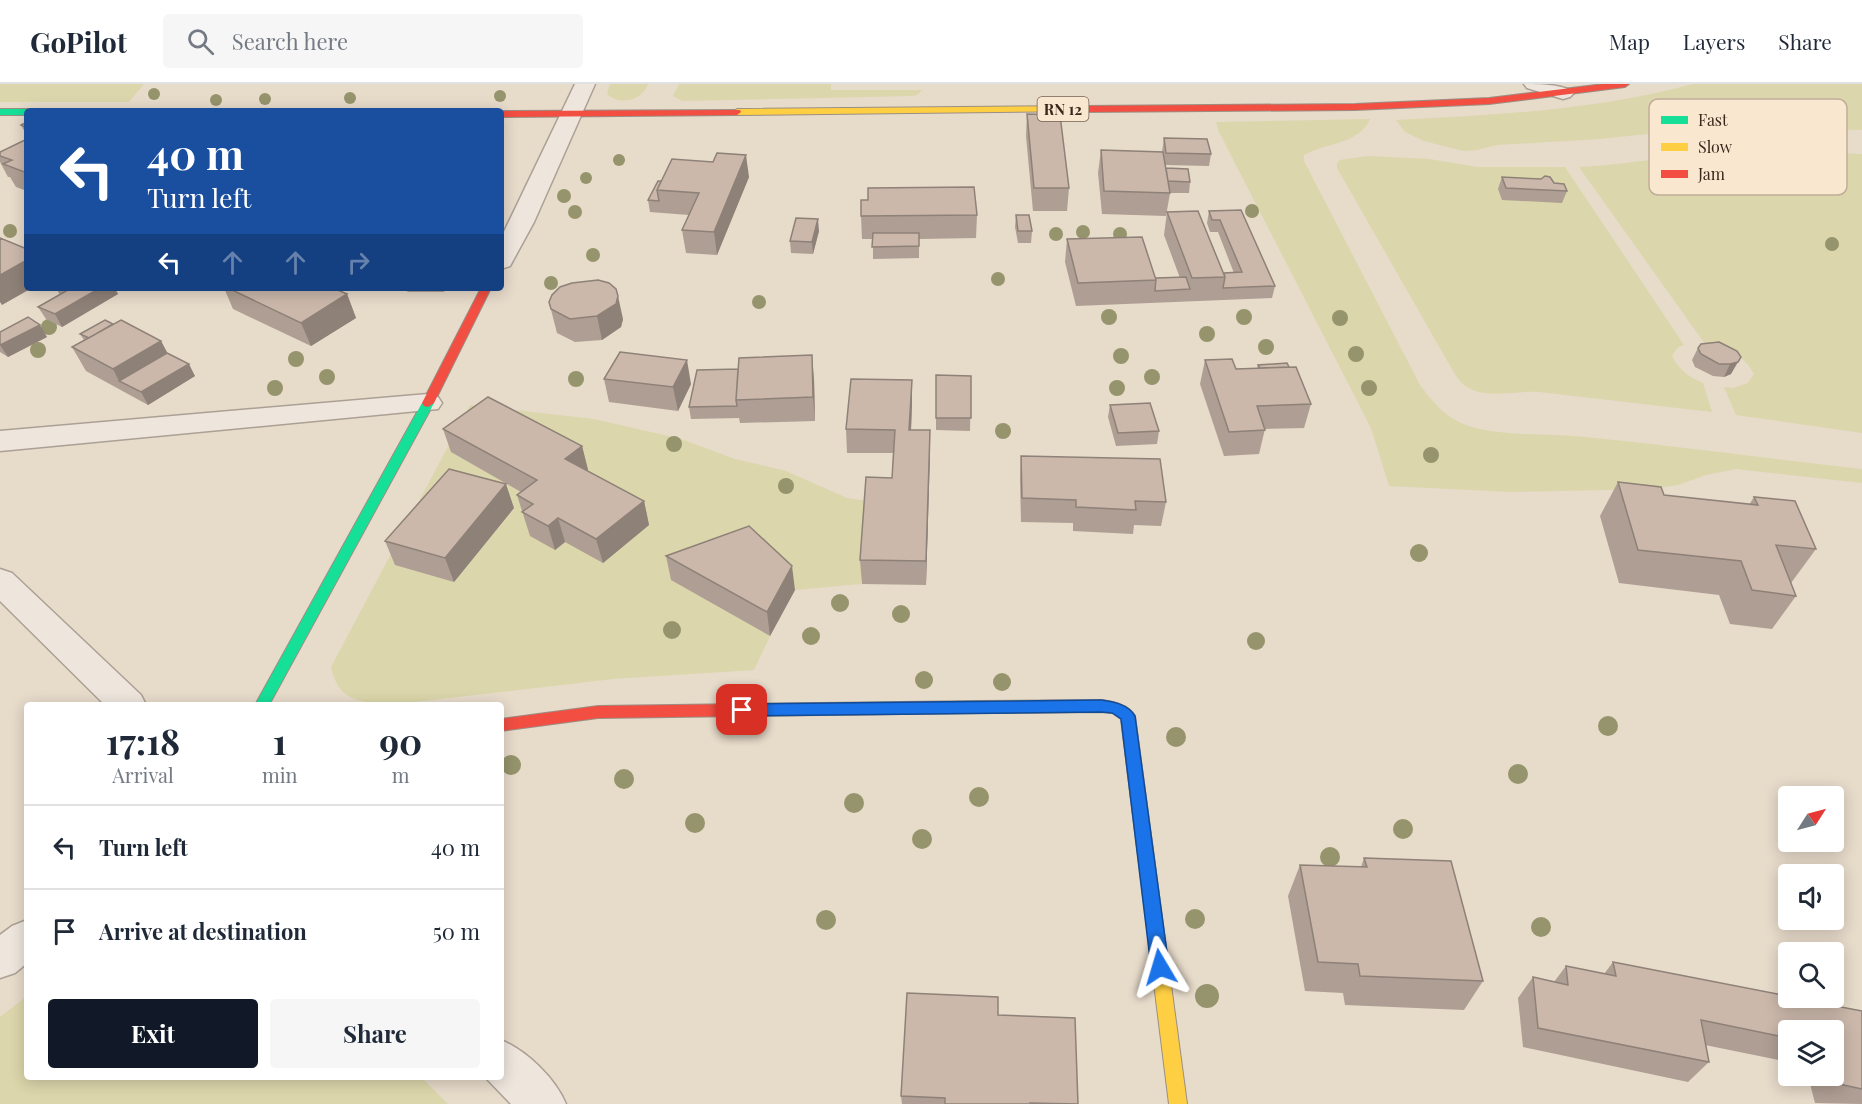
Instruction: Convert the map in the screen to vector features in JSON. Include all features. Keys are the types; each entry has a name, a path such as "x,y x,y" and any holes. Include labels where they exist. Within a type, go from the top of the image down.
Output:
{"main road":[{"name":"RN 12","path":"504,114 1355,107 1489,101 1624,84"},
{"path":"0,112 24,112"},
{"path":"264,702 428,403 484,291"},
{"path":"504,725 598,712 1101,706 1116,708 1128,716 1178,1104"}],"street":[{"path":"504,255 522,222 585,84"},
{"path":"1534,84 1563,93"},
{"path":"0,441 428,403"},
{"path":"0,581 125,702"},
{"path":"0,959 24,941"},
{"path":"504,1065 543,1104"}],"shaded area":[{"path":"0,84 144,84 129,102 0,102"},
{"path":"610,84 648,84 636,98 624,101 607,94"},
{"path":"679,84 831,84 831,90 922,90 917,95 911,96 682,101 673,96"},
{"path":"1693,84 1862,84 1862,130 1847,130 1847,99 1649,99 1649,134 1497,145 1463,151 1424,141 1405,132 1396,120 1546,110 1657,93"},
{"path":"1370,119 1358,133 1341,142 1304,155 1304,161 1420,385 1436,405 1449,416 1472,427 1514,434 1571,436 1655,444 1862,469 1862,483 1736,469 1706,475 1678,485 1652,489 1511,492 1389,486 1371,428 1219,132 1216,122"},
{"path":"1847,153 1862,154 1862,433 1736,415 1724,387 1733,388 1748,383 1754,374 1750,367 1733,353 1705,344 1579,167 1649,160 1649,195 1847,195"},
{"path":"1368,156 1429,159 1477,167 1565,167 1684,345 1678,347 1672,356 1685,372 1703,383 1712,412 1539,392 1500,394 1480,392 1463,384 1449,364 1337,168 1340,160"},
{"path":"470,405 594,419 681,439 735,459 786,471 847,498 868,501 861,584 795,590 753,550 671,579 770,636 754,670 613,679 414,702 359,700 344,693 334,678 331,667","holes":["514,509 454,581 396,565"]},
{"path":"24,998 24,1080 424,1080 448,1104 0,1104 0,1017"}],"building":[{"path":"1027,114 1060,115 1069,188 1034,188"},
{"path":"1164,138 1207,139 1211,154 1166,153"},
{"path":"24,140 24,172 3,164 12,160 0,156 0,152"},
{"path":"1101,150 1163,152 1170,193 1104,191"},
{"path":"717,153 746,155 714,232 682,230 699,193 657,190 672,159 713,162"},
{"path":"1166,168 1188,169 1190,182 1168,181"},
{"path":"1545,176 1550,177 1554,183 1564,184 1567,191 1506,188 1502,177 1541,179"},
{"path":"658,181 661,181 657,190 659,201 648,200"},
{"path":"974,187 977,215 861,216 861,200 868,200 868,188"},
{"path":"1241,210 1275,286 1223,288 1224,273 1242,272 1220,220 1212,220 1209,211"},
{"path":"1198,211 1225,277 1192,278 1167,212"},
{"path":"1016,215 1029,215 1032,231 1018,231"},
{"path":"796,218 818,219 812,242 790,241"},
{"path":"873,233 919,233 919,246 872,247"},
{"path":"1142,237 1156,280 1078,283 1067,239"},
{"path":"0,238 24,248 24,262 0,275"},
{"path":"1186,277 1190,289 1155,291 1156,278"},
{"path":"598,280 609,283 616,289 618,296 616,304 597,316 570,319 551,309 549,302 560,287"},
{"path":"66,291 95,291 55,314 38,307"},
{"path":"234,291 340,291 347,294 301,323"},
{"path":"28,317 40,325 0,345 0,332"},
{"path":"105,320 113,324 89,338 80,334"},
{"path":"121,320 161,341 113,369 72,347"},
{"path":"1719,342 1737,351 1741,357 1738,362 1719,364 1701,354 1698,348 1701,344"},
{"path":"620,352 687,360 673,387 604,379"},
{"path":"167,353 189,364 141,392 119,381"},
{"path":"812,355 813,397 736,400 739,358"},
{"path":"1232,359 1236,369 1296,367 1311,404 1257,406 1265,430 1229,432 1205,360"},
{"path":"1287,363 1289,367 1260,368 1258,365"},
{"path":"738,369 737,406 689,407 697,370"},
{"path":"936,375 971,376 971,418 936,418"},
{"path":"851,379 912,380 909,430 930,430 926,561 860,560 866,477 892,478 895,430 846,429"},
{"path":"488,397 582,446 565,459 644,501 596,539 558,518 548,526 522,512 533,504 517,495 537,480 443,429"},
{"path":"1150,403 1159,431 1118,433 1110,405"},
{"path":"1021,456 1160,459 1166,502 1135,501 1136,510 1076,507 1076,500 1022,498"},
{"path":"449,469 506,484 445,558 385,541"},
{"path":"1618,482 1661,487 1664,495 1758,505 1754,497 1795,501 1816,549 1776,545 1796,596 1752,590 1741,561 1638,550"},
{"path":"749,526 792,566 767,612 666,556"},
{"path":"1364,858 1451,861 1483,981 1360,976 1358,964 1318,962 1300,865 1367,867"},
{"path":"1613,962 1778,994 1778,1008 1844,1008 1862,1011 1862,1089 1844,1085 1844,1020 1778,1020 1778,1036 1701,1020 1709,1062 1538,1028 1533,977 1568,985 1566,966 1616,976"},
{"path":"907,993 998,997 998,1015 1075,1018 1078,1104 945,1104 945,1098 901,1096"}],"traffic: fast":[{"path":"0,112 24,112"},
{"path":"264,702 428,403"}],"traffic: slow":[{"path":"737,112 1084,109"},
{"path":"979,707 1101,706 1116,708 1128,716 1178,1104"}],"traffic: jam":[{"path":"1084,109 1355,107 1489,101 1625,84"},
{"path":"504,114 737,112"},
{"path":"428,403 484,291"},
{"path":"504,725 598,712 979,707"}],"route":[{"path":"742,710 1101,706 1116,708 1128,716 1160,967"}]}
